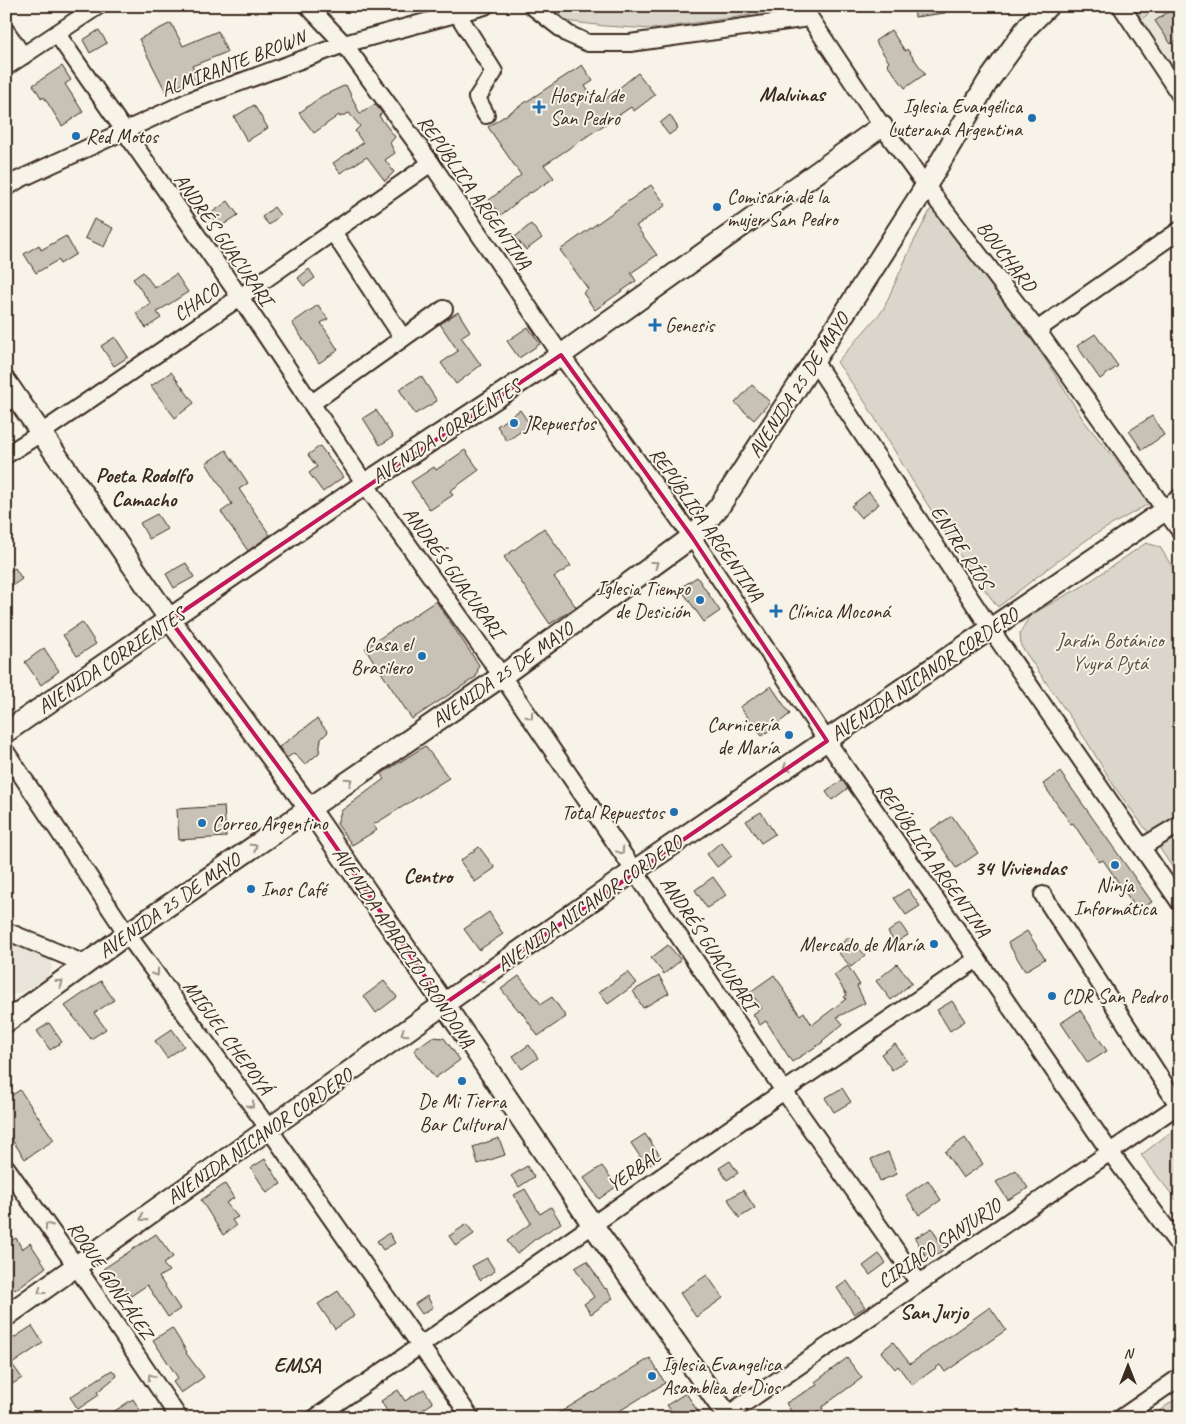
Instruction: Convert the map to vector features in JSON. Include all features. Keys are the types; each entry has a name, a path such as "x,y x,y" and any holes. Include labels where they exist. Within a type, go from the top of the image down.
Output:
{"main road":[{"name":"AVENIDA 25 DE MAYO","path":"6,1022 127,934 502,676 692,537 719,507 814,361 926,186 987,83 1028,26 1048,6"},
{"name":"AVENIDA CORRIENTES","path":"6,732 365,484 561,355 882,126"},
{"name":"AVENIDA APARICIO GRONDONA","path":"6,382 170,620 309,808 592,1224 726,1417"},
{"name":"AVENIDA NICANOR CORDERO","path":"6,1316 634,871 1173,505"}],"street":[{"path":"6,68 98,6"},
{"name":"REPÚBLICA ARGENTINA","path":"308,6 344,44 431,163 561,355 692,537 827,741 1110,1152 1180,1247"},
{"name":"ALMIRANTE BROWN","path":"6,188 18,180 189,101 344,44 485,6"},
{"path":"532,6 568,34 588,43 630,43 805,12"},
{"path":"1121,6 1180,95"},
{"name":"BOUCHARD","path":"805,12 882,126 926,186 1173,505 1180,531"},
{"path":"457,13 494,72 477,98 486,115"},
{"path":"6,32 23,56"},
{"name":"ANDRÉS GUACURARI","path":"57,34 240,297 365,484 502,676 784,1091 919,1283"},
{"name":"CHACO","path":"6,455 41,434 431,163"},
{"path":"1037,330 1180,230"},
{"path":"333,232 403,338"},
{"path":"312,403 444,309"},
{"name":"ENTRE RÍOS","path":"814,361 990,628 1180,903"},
{"name":"MIGUEL CHEPOYÁ","path":"6,752 127,934 269,1129 471,1418"},
{"path":"1142,847 1180,824"},
{"path":"1043,895 1179,1104"},
{"path":"6,931 85,964"},
{"name":"YERBAL","path":"314,1418 977,959"},
{"path":"6,1008 34,1002"},
{"name":"CIRIACO SANJURJO","path":"726,1417 1179,1104"},
{"name":"ROQUE GONZÁLEZ","path":"6,1167 179,1418"},
{"path":"1121,1418 1180,1377"}],"highlighted area":[{"path":"561,355 692,537 827,741 444,1004 309,808 170,620"}],"shaded area":[{"path":"1161,6 1180,6 1180,75 1141,20"},
{"path":"6,941 49,957 52,969 46,978 22,992 6,996"}],"green space":[{"path":"560,6 792,6 794,9 652,29 565,21 550,8"},
{"path":"1134,6 1158,6 1137,23 1140,15"},
{"path":"931,209 940,210 974,261 1047,362 1084,421 1150,503 1092,536 998,607 966,565 867,405 837,362 883,310 912,245"},
{"name":"Jardín Botánico Yvyrá Pytá","path":"1146,543 1160,547 1180,580 1180,879 1116,789 1086,740 1021,646 1020,633 1030,615 1083,586"},
{"path":"1180,1125 1180,1205 1141,1155"},
{"path":"1180,1396 1180,1418 1149,1418"}],"building":[{"path":"914,6 945,6 945,13 915,17"},
{"path":"1176,6 1180,6 1180,38 1171,44 1155,21"},
{"path":"171,23 183,46 218,31 227,52 192,66 198,77 166,92 139,39"},
{"path":"99,30 107,43 90,53 83,40"},
{"path":"891,30 905,51 907,49 925,74 905,88 887,64 889,62 875,41"},
{"path":"582,65 593,81 585,86 596,103 603,98 604,100 638,73 655,95 634,111 631,107 544,165 554,178 530,192 501,215 489,200 521,175 488,127"},
{"path":"62,66 71,80 65,84 83,112 62,126 44,97 42,99 33,85"},
{"path":"346,85 360,114 375,104 382,113 379,116 395,137 390,143 395,153 385,160 394,172 385,181 367,157 340,173 333,163 363,143 355,131 360,126 349,113 340,117 339,115 314,133 299,113 322,96"},
{"path":"254,105 268,128 247,141 234,117"},
{"path":"670,115 678,128 669,135 660,123"},
{"path":"651,185 666,205 636,226 657,255 631,273 636,281 595,310 583,293 588,289 560,250"},
{"path":"228,201 238,215 220,227 210,214"},
{"path":"274,207 280,215 269,225 262,217"},
{"path":"94,219 113,228 104,247 85,238"},
{"path":"531,224 542,238 526,250 515,237"},
{"path":"66,236 76,254 60,264 58,260 36,273 24,254 39,245 41,250"},
{"path":"309,269 315,278 304,286 298,278"},
{"path":"143,272 155,288 176,274 188,292 157,312 161,318 146,328 136,313 151,304 133,279"},
{"path":"318,305 328,319 321,323 338,350 319,363 292,323"},
{"path":"458,312 470,331 461,337 481,365 456,384 441,363 458,351 440,324"},
{"path":"528,327 540,344 519,358 507,341"},
{"path":"1095,334 1118,366 1100,379 1077,346"},
{"path":"115,337 128,357 114,366 101,346"},
{"path":"171,372 194,403 175,418 151,386"},
{"path":"421,376 437,401 415,414 399,389"},
{"path":"752,385 770,402 754,420 735,403"},
{"path":"376,410 393,437 380,445 363,418"},
{"path":"520,410 530,425 507,441 497,426"},
{"path":"1152,416 1164,435 1142,450 1129,431"},
{"path":"320,446 343,477 323,492 309,473 317,467 308,455"},
{"path":"226,450 248,483 239,489 270,535 248,551 221,512 232,504 206,463"},
{"path":"465,450 479,470 450,491 453,495 430,510 411,482 434,467 436,470"},
{"path":"869,492 879,504 861,518 851,506"},
{"path":"157,514 167,529 149,539 140,523"},
{"path":"544,528 571,566 554,577 576,607 550,624 504,557"},
{"path":"186,563 194,577 174,588 166,574"},
{"path":"15,568 22,579 6,590 6,573"},
{"name":"Iglesia Tiempo de Desición","path":"697,577 720,611 704,622 680,588"},
{"name":"Casa el Brasilero","path":"436,601 479,665 476,677 412,719 365,648"},
{"path":"82,622 96,644 77,656 63,635"},
{"path":"44,648 59,671 41,685 25,662"},
{"path":"771,686 790,714 762,736 740,707"},
{"path":"317,719 328,732 321,739 319,753 305,765 294,753 287,758 279,747"},
{"path":"425,746 449,778 373,825 377,830 352,845 337,824 341,811 384,779 381,774"},
{"path":"1060,772 1152,902 1138,911 1103,860 1099,862 1073,823 1071,824 1043,784"},
{"path":"842,780 848,788 832,800 826,792"},
{"name":"Correo Argentino","path":"224,806 226,837 179,840 177,809"},
{"path":"761,812 775,834 761,843 746,821"},
{"path":"952,816 978,853 956,868 930,830"},
{"path":"721,842 732,856 717,867 707,854"},
{"path":"479,847 495,868 475,882 460,861"},
{"path":"713,877 726,895 707,908 695,890"},
{"path":"908,889 920,906 906,915 894,898"},
{"path":"489,912 503,934 479,950 464,929"},
{"path":"900,923 908,935 895,943 888,932"},
{"path":"1027,931 1045,959 1025,971 1008,943"},
{"path":"849,937 865,955 851,967 835,949"},
{"path":"668,945 681,960 664,974 651,958"},
{"path":"897,964 912,983 891,1000 876,981"},
{"path":"848,966 860,985 857,986 865,1003 837,1017 843,1024 823,1042 792,1062 766,1021 760,1025 753,1014 762,1008 750,992 774,975 800,1015 804,1012 812,1025 846,999 844,997 847,995 834,975"},
{"path":"628,972 637,983 608,1004 599,992"},
{"path":"519,976 541,1004 552,997 566,1017 538,1036 520,1010 501,989"},
{"path":"659,976 669,993 643,1008 633,991"},
{"path":"101,981 114,1000 94,1013 106,1029 91,1039 65,1006"},
{"path":"384,981 397,997 376,1013 364,996"},
{"path":"952,1001 965,1021 950,1031 937,1010"},
{"path":"1080,1010 1107,1051 1088,1063 1061,1023"},
{"path":"49,1023 62,1042 50,1050 37,1031"},
{"path":"172,1029 184,1046 167,1058 155,1041"},
{"path":"432,1037 444,1038 460,1060 435,1078 414,1050"},
{"path":"895,1044 907,1060 892,1070 881,1054"},
{"path":"529,1045 538,1058 522,1069 513,1056"},
{"path":"842,1088 851,1102 834,1112 825,1098"},
{"path":"20,1090 54,1140 25,1159 6,1131 6,1099"},
{"path":"645,1134 661,1157 647,1167 631,1143"},
{"path":"499,1138 505,1155 478,1164 473,1147"},
{"path":"965,1138 983,1164 963,1178 945,1152"},
{"path":"888,1152 897,1174 880,1181 871,1159"},
{"path":"265,1159 281,1184 267,1193 251,1168"},
{"path":"730,1161 738,1173 727,1180 719,1168"},
{"path":"527,1166 534,1177 519,1187 511,1176"},
{"path":"602,1166 617,1186 599,1199 584,1178"},
{"path":"1016,1170 1028,1188 1008,1200 996,1182"},
{"path":"928,1180 941,1200 919,1215 906,1195"},
{"path":"225,1184 234,1198 226,1203 238,1217 232,1220 236,1226 223,1235 201,1200"},
{"path":"525,1189 540,1214 551,1207 561,1223 534,1240 517,1254 507,1241 531,1223 514,1195"},
{"path":"743,1190 755,1208 739,1218 728,1199"},
{"path":"467,1224 474,1234 456,1246 449,1236"},
{"path":"932,1228 944,1250 928,1260 915,1238"},
{"path":"389,1233 395,1243 383,1250 377,1241"},
{"path":"156,1234 173,1257 163,1264 169,1271 159,1277 180,1309 168,1317 147,1285 131,1296 124,1288 120,1291 103,1269"},
{"path":"16,1238 22,1249 30,1243 46,1267 15,1290 6,1278 6,1244"},
{"path":"879,1254 886,1263 870,1275 863,1266"},
{"path":"487,1258 495,1271 480,1280 472,1266"},
{"path":"587,1261 613,1298 591,1314 584,1304 594,1297 575,1268"},
{"path":"707,1275 723,1298 696,1317 680,1293"},
{"path":"847,1281 865,1307 854,1314 837,1288"},
{"path":"338,1291 354,1316 335,1329 318,1304"},
{"path":"427,1296 433,1307 422,1314 415,1304"},
{"path":"990,1307 1006,1330 945,1372 940,1365 912,1385 898,1366 895,1369 881,1352 893,1342 910,1364"},
{"path":"32,1326 43,1343 12,1364 22,1378 6,1388 6,1343"},
{"path":"172,1328 186,1353 204,1377 181,1393 173,1382 178,1378 153,1340"},
{"path":"650,1358 665,1383 608,1418 551,1418 594,1393"},
{"path":"847,1358 862,1378 822,1407 823,1409 807,1418 795,1418 786,1403 817,1385 815,1382"},
{"path":"112,1370 117,1376 97,1392 99,1395 78,1409 70,1397"},
{"path":"424,1389 433,1403 410,1418 391,1418 381,1401 398,1390 405,1401"},
{"path":"686,1393 702,1418 676,1418 667,1405"},
{"path":"133,1399 145,1418 104,1418"}],"place":[{"name":"Hospital de San Pedro","path":"539,107"},
{"name":"Iglesia Evangélica Luterana Argentina","path":"1032,118"},
{"name":"Red Motos","path":"76,136"},
{"name":"Comisaría de la mujer San Pedro","path":"717,207"},
{"name":"Genesis","path":"655,325"},
{"name":"JRepuestos","path":"514,423"},
{"name":"Iglesia Tiempo de Desición","path":"700,600"},
{"name":"Clínica Moconá","path":"776,611"},
{"name":"Casa el Brasilero","path":"422,656"},
{"name":"Carnicería de María","path":"789,735"},
{"name":"Total Repuestos","path":"674,812"},
{"name":"Correo Argentino","path":"202,823"},
{"name":"Ninja Informática","path":"1115,865"},
{"name":"Inos Café","path":"251,889"},
{"name":"Mercado de María","path":"934,944"},
{"name":"CDR San Pedro","path":"1052,996"},
{"name":"De Mi Tierra Bar Cultural","path":"462,1081"},
{"name":"Iglesia Evangelica Asamblea de Dios","path":"652,1376"}],"district":[{"name":"Malvinas","path":"792,94"},
{"name":"Poeta Rodolfo Camacho","path":"144,487"},
{"name":"34 Viviendas","path":"1020,868"},
{"name":"Centro","path":"428,876"},
{"name":"San Jurjo","path":"934,1312"},
{"name":"EMSA","path":"297,1365"}]}
